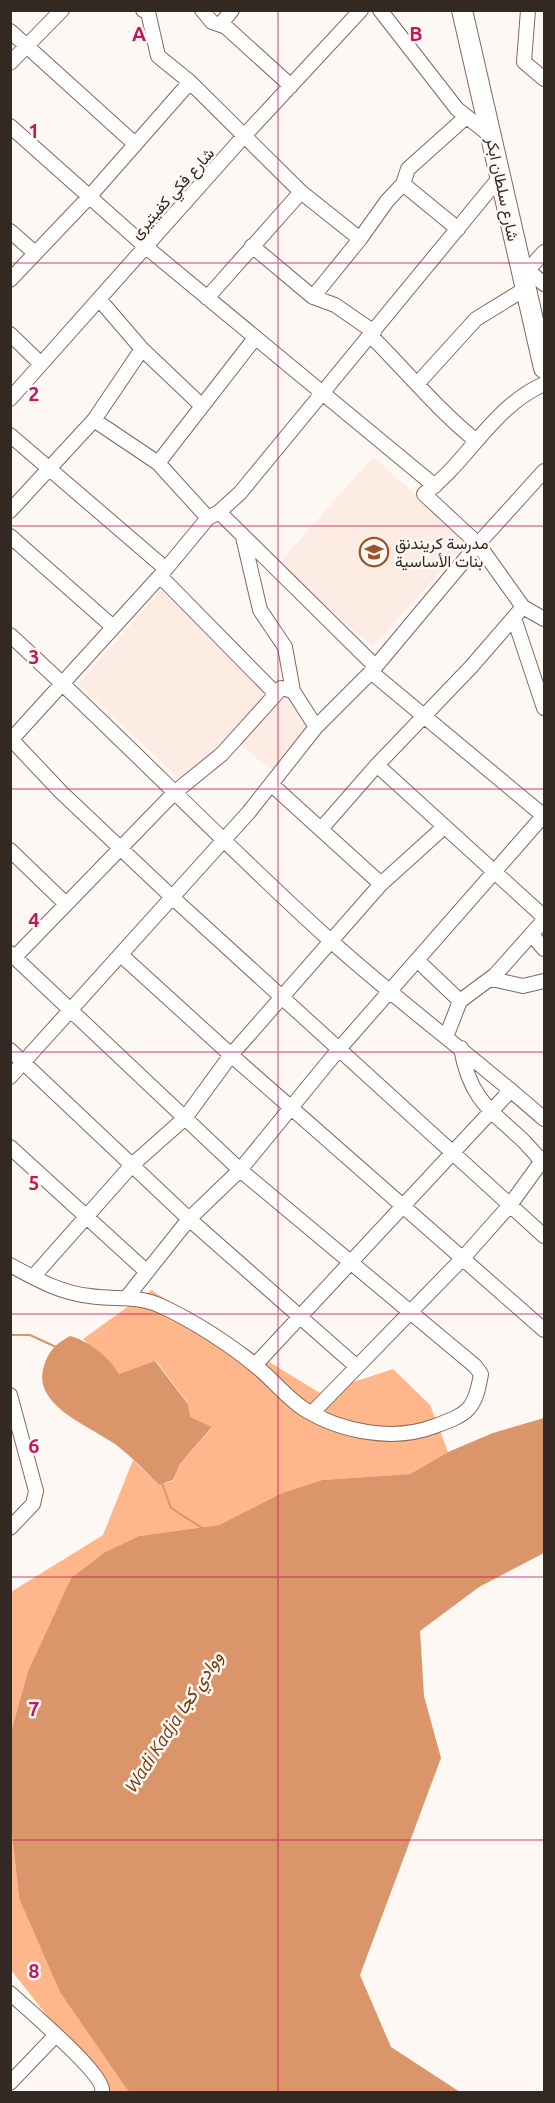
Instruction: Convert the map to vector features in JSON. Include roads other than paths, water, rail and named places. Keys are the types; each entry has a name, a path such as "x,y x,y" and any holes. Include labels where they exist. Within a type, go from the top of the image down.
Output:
{"highway":[{"name":"شارع سلطان ابكر","path":"462,10 544,368"}],"street":[{"path":"10,63 63,10"},
{"path":"143,10 148,12 158,56 190,82 300,192 360,239"},
{"path":"202,10 212,22 221,24 291,86"},
{"path":"221,24 232,10"},
{"name":"شارع فكي كفيتيرى","path":"10,399 244,136 361,10"},
{"path":"380,10 465,117 491,136"},
{"path":"528,10 524,62 544,80"},
{"path":"10,31 135,144"},
{"path":"10,280 89,197 190,82"},
{"path":"313,297 360,239 387,201 403,184 408,169 465,117"},
{"path":"10,126 146,247 435,486"},
{"path":"500,177 324,394 240,493 213,515 11,740 61,792 173,898 544,1236"},
{"path":"403,184 458,229"},
{"path":"207,298 300,192"},
{"path":"10,231 34,253"},
{"path":"252,246 313,297 335,305 372,334 440,411 475,440"},
{"path":"418,384 476,319 544,252"},
{"path":"524,274 544,284"},
{"path":"99,299 142,349 202,406"},
{"path":"10,334 41,364"},
{"path":"158,463 255,338"},
{"path":"10,511 94,420 142,349"},
{"path":"544,384 520,396 475,440 435,486 424,494 478,544 519,612 544,708"},
{"path":"94,420 128,440 158,463 213,515 243,537 373,669 425,716 544,815 495,874 339,1049 240,1170 189,1220 127,1298"},
{"path":"10,435 163,572 276,694"},
{"path":"10,1077 173,898 316,728 373,669 478,544 544,471"},
{"path":"10,536 112,626"},
{"path":"243,537 260,610 285,647 293,691 316,728"},
{"path":"519,612 544,619"},
{"path":"321,829 519,612"},
{"path":"10,635 62,682 174,793 330,940 389,993 461,1048 544,1119"},
{"path":"10,1265 64,1292 92,1297 127,1298 161,1306 255,1365 305,1409 341,1425 393,1436 423,1431 469,1410 477,1399 481,1374 475,1366 352,1261 240,1170 13,955 174,793 222,754 281,688 293,691"},
{"path":"377,765 544,919 492,979 460,1002 446,1037"},
{"path":"271,783 381,884"},
{"path":"33,1277 132,1166 185,1118 231,1055 381,884 444,827"},
{"path":"10,850 66,904"},
{"path":"532,935 544,949"},
{"path":"121,955 231,1055 544,1330"},
{"path":"418,961 460,1002"},
{"path":"492,979 523,986 544,981"},
{"path":"313,1412 413,1313 464,1258 544,1161 491,1112 468,1081 461,1048"},
{"path":"10,1050 189,1220 357,1367"},
{"path":"255,1365 511,1090"},
{"path":"10,1147 147,1272"},
{"path":"10,1528 33,1504 36,1491 11,1400"},
{"path":"10,1993 75,2053 100,2083 102,2092"},
{"path":"10,2083 55,2036"}],"water":[{"path":"70,1336 98,1350 119,1374 155,1361 188,1404 190,1417 212,1427 180,1464 173,1480 159,1485 121,1449 65,1413 46,1392 42,1380 48,1356 54,1348"},
{"name":"Wadi Kadja ووادي كجا","path":"544,1418 544,1553 479,1587 420,1631 424,1696 441,1758 360,1975 391,2047 460,2092 129,2092 60,1992 19,1898 12,1834 11,1732 28,1671 71,1578 105,1552 139,1536 219,1525 282,1493 322,1480 410,1474 448,1452 493,1433"}],"waterway":[{"path":"10,1335 30,1335 56,1347"},
{"path":"162,1483 171,1508 202,1528"}],"place":[{"name":"مدرسة كريندنق بنات الأساسية","path":"374,552"}]}
